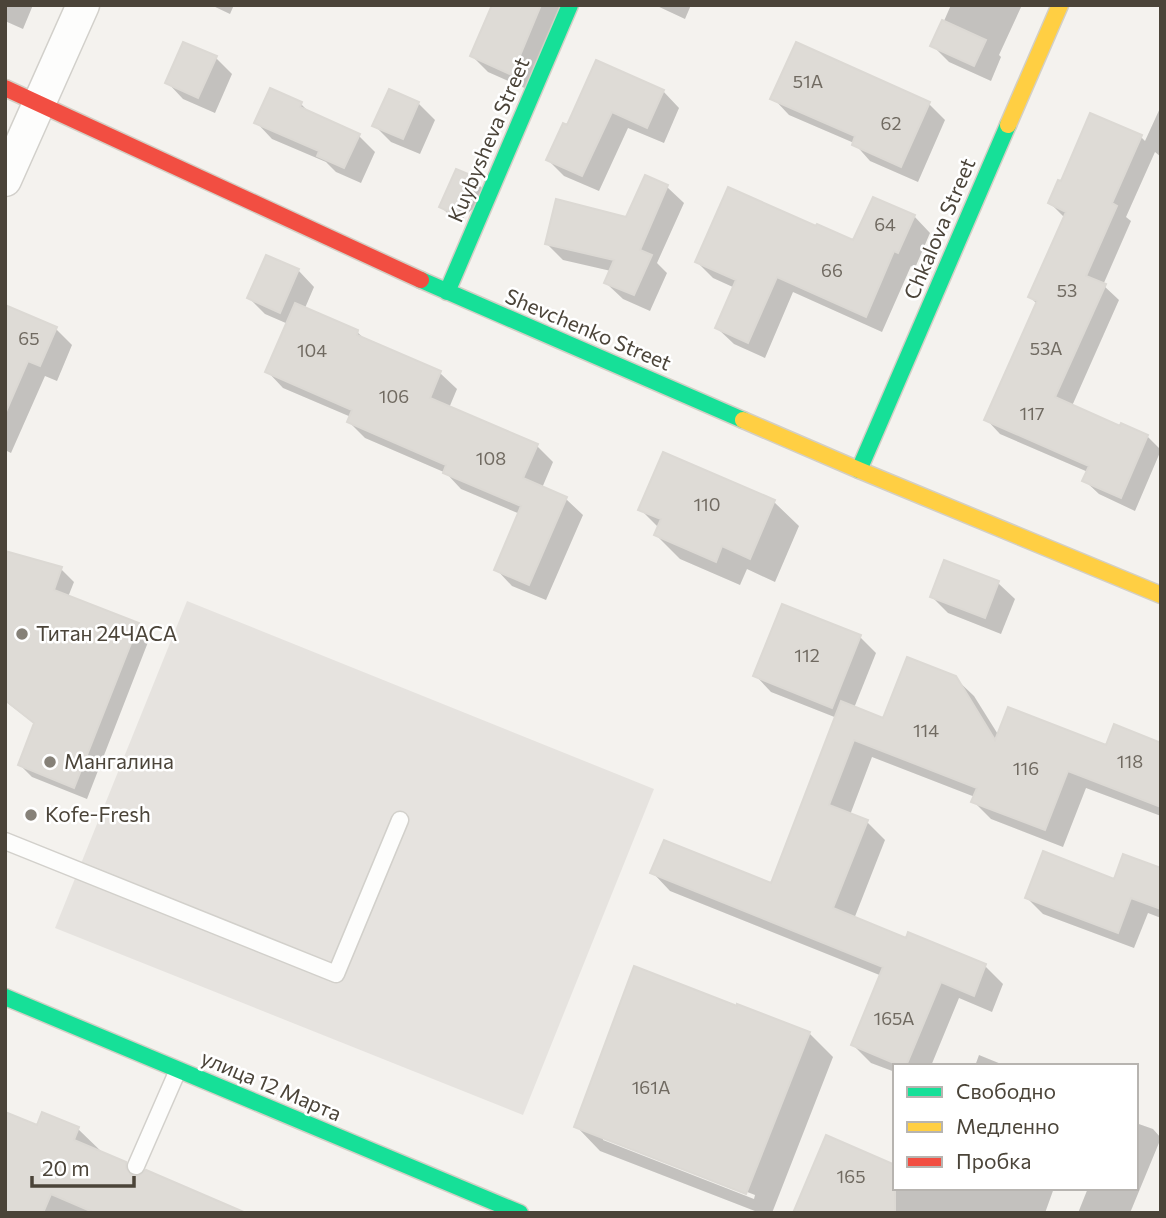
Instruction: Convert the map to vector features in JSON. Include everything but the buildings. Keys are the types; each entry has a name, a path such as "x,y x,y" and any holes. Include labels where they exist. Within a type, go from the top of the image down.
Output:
{"street":[{"path":"5,180 83,5"},
{"name":"Kuybysheva Street","path":"447,292 570,5"},
{"name":"Chkalova Street","path":"859,470 1060,5"},
{"name":"Shevchenko Street","path":"5,88 447,292 859,470 1161,595"},
{"name":"улица 12 Марта","path":"5,997 520,1213"}],"lane":[{"path":"5,841 336,974 400,820"},
{"path":"136,1166 178,1070"}],"shaded area":[{"path":"187,601 654,789 523,1115 55,928"}],"traffic: fast":[{"path":"447,292 570,5"},
{"path":"859,470 1008,125"},
{"path":"421,280 743,420"},
{"path":"5,997 520,1213"}],"traffic: slow":[{"path":"1008,125 1060,5"},
{"path":"743,420 1161,595"}],"traffic: jam":[{"path":"5,88 421,280"}],"place":[{"name":"Титан 24ЧАСА","path":"22,634"},
{"name":"Мангалина","path":"50,762"},
{"name":"Kofe-Fresh","path":"31,815"}]}
